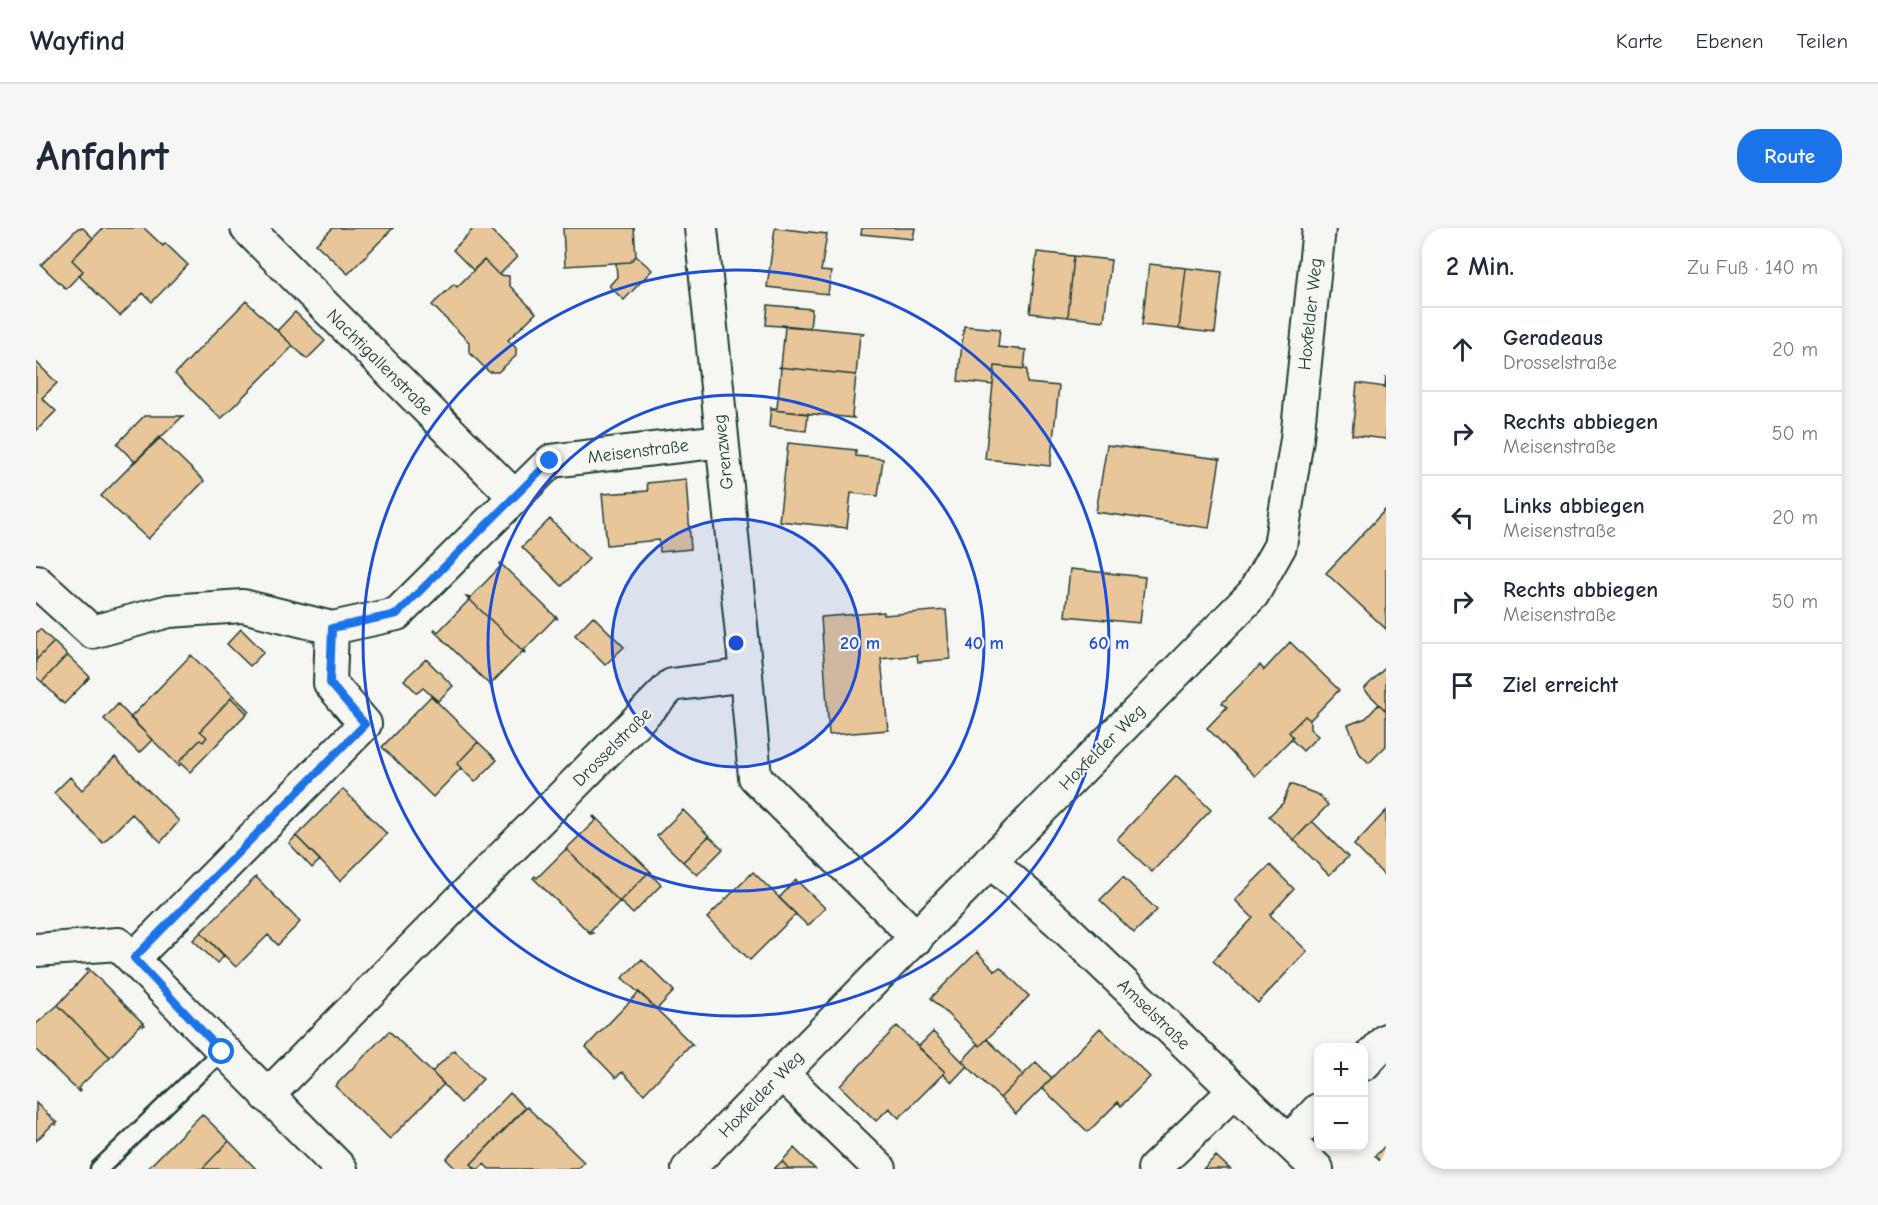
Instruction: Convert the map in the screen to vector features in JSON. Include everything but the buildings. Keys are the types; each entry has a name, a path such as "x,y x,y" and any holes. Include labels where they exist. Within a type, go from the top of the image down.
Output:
{"street":[{"name":"Nachtigallenstraße","path":"247,228 514,496"},
{"name":"Grenzweg","path":"701,228 746,675"},
{"name":"Hoxfelder Weg","path":"688,1169 1253,594 1280,546 1297,438 1319,228"},
{"name":"Meisenstraße","path":"36,581 92,632 169,611 243,606 332,628 397,614 550,461 722,441"},
{"path":"134,958 365,724 330,683 332,628"},
{"path":"746,675 755,777 917,938"},
{"name":"Drosselstraße","path":"267,1096 672,686 746,675"},
{"name":"Amselstraße","path":"990,861 1059,922 1317,1169"},
{"path":"36,950 118,944 134,958 222,1052 341,1169"},
{"path":"1368,1060 1386,1040"},
{"path":"781,1073 880,1169"},
{"path":"1154,1169 1234,1091"},
{"path":"1289,1141 1314,1114"}],"lane":[{"path":"99,1169 222,1052"}],"route":[{"path":"222,1052 134,958 365,724 330,683 332,628 397,614 550,461"}]}
